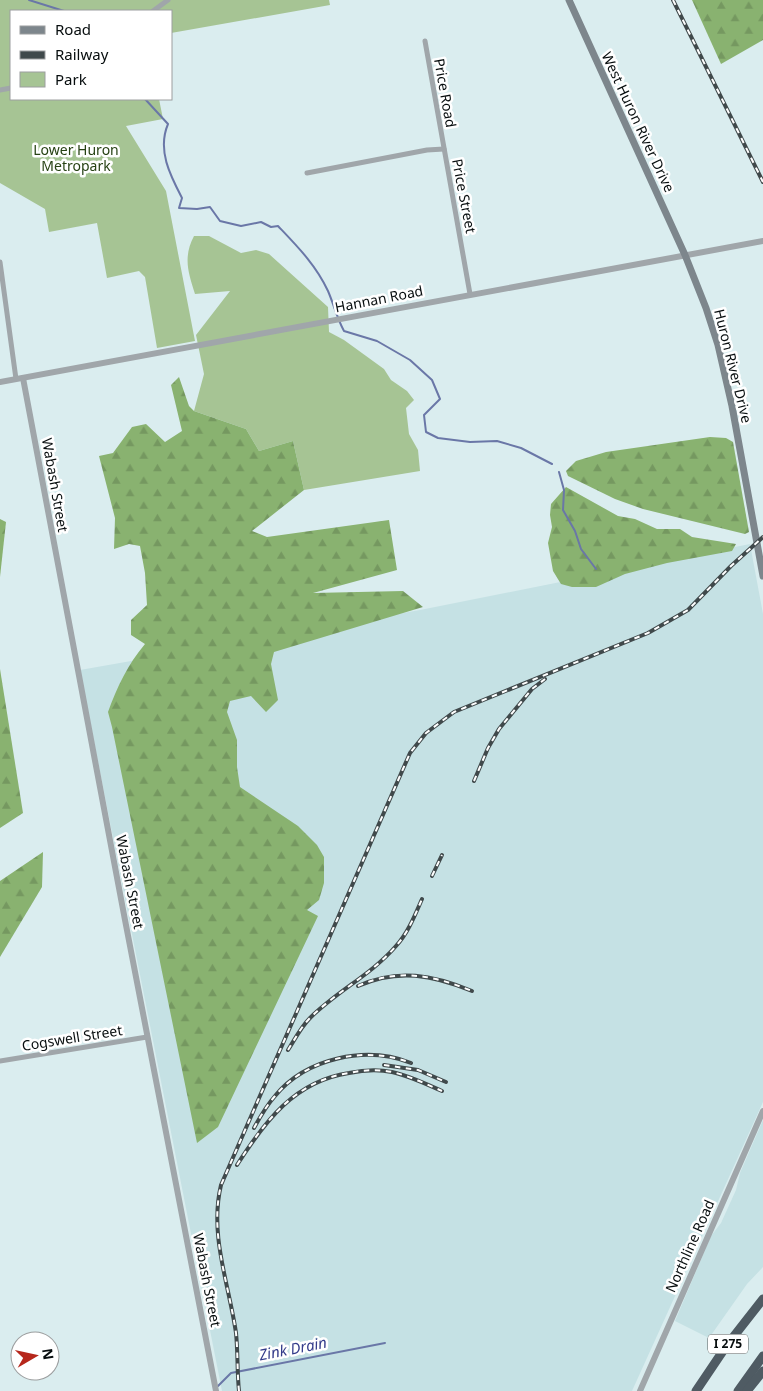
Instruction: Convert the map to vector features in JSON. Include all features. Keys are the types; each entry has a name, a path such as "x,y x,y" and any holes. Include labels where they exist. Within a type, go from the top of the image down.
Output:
{"highway":[{"name":"I 275","path":"696,1391 727,1345 763,1299"},
{"name":"I 275","path":"738,1391 763,1356"},
{"path":"747,1391 763,1371"}],"main road":[{"name":"West Huron River Drive","path":"569,0 685,255"},
{"name":"Huron River Drive","path":"685,255 706,308 726,378 763,576"}],"street":[{"path":"154,10 168,0"},
{"name":"Price Road","path":"425,41 444,149"},
{"name":"Price Street","path":"307,173 427,150 444,149 470,294"},
{"name":"Hannan Road","path":"0,382 763,241"},
{"name":"Wabash Street","path":"0,262 20,378 216,1391"},
{"name":"Cogswell Street","path":"0,1061 147,1037"},
{"name":"Northline Road","path":"640,1391 763,1111"}],"shaded area":[{"path":"750,544 763,614 763,1102 632,1391 222,1391 80,670 420,610"},
{"path":"763,1120 763,1267 747,1284 709,1338 675,1321 711,1236 721,1223 736,1190 740,1173"}],"green space":[{"name":"Lower Huron Metropark","path":"0,0 329,0 330,5 172,33 172,10 10,10 10,100 159,100 163,119 126,126 166,191 195,341 157,348 145,277 139,271 107,278 97,223 49,232 45,209 0,183"},
{"path":"692,0 763,0 763,40 721,64"},
{"path":"194,236 209,236 241,253 256,250 269,254 328,307 329,332 344,340 384,369 391,380 407,391 414,400 406,408 409,434 418,450 420,471 304,490 293,441 259,451 246,429 194,411 204,374 196,335 230,291 195,294 188,265 189,251"},
{"path":"179,377 189,406 194,411 246,429 259,451 293,441 304,490 252,531 267,537 389,520 397,570 313,593 403,591 423,607 274,652 271,664 278,700 266,712 251,696 230,701 227,712 237,740 237,767 240,787 298,826 317,845 324,857 324,883 319,900 307,910 318,916 218,1127 197,1143 108,712 124,676 145,644 131,635 131,620 147,605 145,573 140,546 129,544 114,549 115,518 99,456 113,453 132,427 146,424 165,442 182,431 171,385"},
{"path":"710,437 726,438 733,442 749,532 745,534 643,509 615,499 568,476 566,471 576,461 606,452"},
{"path":"566,487 618,516 635,519 657,529 680,529 692,537 736,544 732,551 667,563 625,574 596,587 572,587 561,584 553,571 548,543 552,527 551,504"},
{"path":"0,519 6,522 0,577"},
{"path":"0,669 23,813 0,828"},
{"path":"43,852 42,887 0,957 0,881"}],"waterway":[{"path":"29,0 61,10"},
{"path":"146,100 168,124 165,134 164,153 169,171 182,198 179,208 197,209 210,207 220,221 241,226 261,222 271,227 278,226 306,256 318,273 328,291 344,331 377,341 410,360 432,380 440,399 424,415 426,432 438,438 470,442 497,441 521,448 552,464"},
{"path":"559,472 564,490 563,510 575,531 581,549 596,569"},
{"name":"Zink Drain","path":"218,1386 231,1373 385,1343"}],"railway":[{"path":"673,0 763,182"},
{"path":"239,1391 236,1333 221,1259 217,1222 221,1185 410,753 426,733 454,712 648,633 688,610 731,566 763,537"},
{"path":"474,781 488,748 499,729 532,689 545,679"},
{"path":"432,876 442,855"},
{"path":"288,1050 301,1029 320,1008 376,966 396,946 408,930 422,899"},
{"path":"358,986 373,980 401,975 443,981 472,991"},
{"path":"254,1128 269,1103 288,1083 303,1072 320,1064 338,1058 375,1055 411,1063"},
{"path":"384,1065 418,1070 446,1082"},
{"path":"237,1165 259,1133 283,1105 297,1094 330,1077 360,1071 387,1071 412,1078 442,1091"}]}
